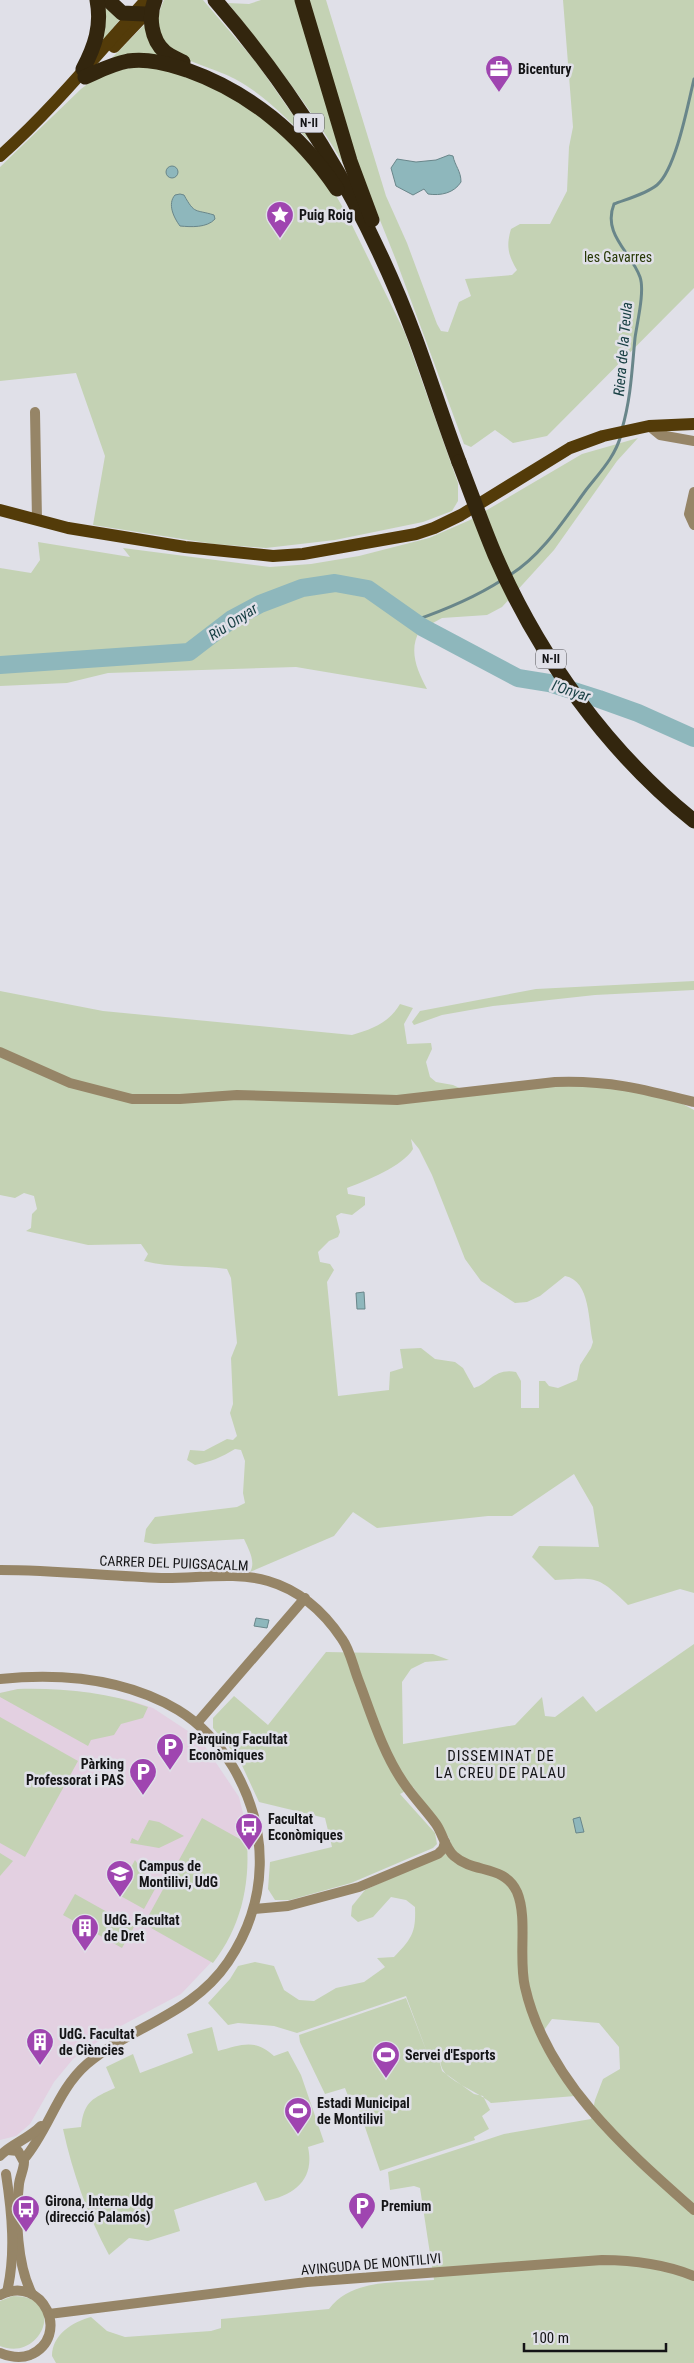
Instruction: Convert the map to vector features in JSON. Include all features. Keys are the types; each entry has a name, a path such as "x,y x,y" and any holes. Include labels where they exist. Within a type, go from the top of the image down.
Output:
{"highway":[{"path":"84,73 98,33 99,15 97,0"},
{"path":"108,0 118,10 148,6 152,28 160,46 165,52 203,76"},
{"name":"N-II","path":"215,0 242,31 301,110 340,176 382,259 416,340 459,462 495,554 534,632 562,676 622,753 650,782 694,821"},
{"path":"302,0 350,161 385,252 392,283"},
{"path":"84,73 112,65 143,61 177,66 240,94 300,142 326,172 365,239 382,259"}],"main road":[{"path":"0,156 48,111 148,6"},
{"path":"0,510 37,520 106,534 243,554 273,556 303,554 416,534 434,528 461,515 570,448 603,436 649,426 694,424"}],"street":[{"path":"35,412 37,520"},
{"path":"649,426 660,435 694,441"},
{"path":"694,492 689,514 694,525"},
{"path":"0,1052 70,1083 132,1099 180,1099 237,1095 397,1100 579,1081 644,1088 694,1102"},
{"name":"CARRER DEL PUIGSACALM","path":"0,1570 161,1578 244,1577 266,1580 305,1598 330,1622 345,1642 384,1747 393,1766 413,1796 444,1835 445,1842 453,1855 465,1863 498,1872 510,1879 518,1894 522,1933 521,1969 534,2021 547,2049 576,2092 660,2180 694,2210"},
{"path":"197,1723 305,1598"},
{"path":"0,1679 46,1676 113,1684 177,1709 197,1723 217,1744 230,1763 245,1787 255,1815 259,1839 259,1866 254,1909 228,1961 201,1993 177,2010 110,2046 86,2065 63,2091 35,2146 17,2174 3,2172 10,2203 11,2260 3,2294 18,2290 32,2294 43,2303 49,2314 50,2327 47,2338 28,2359 13,2357 0,2352"},
{"path":"254,1909 288,1906 371,1883 438,1854 443,1849 445,1842"},
{"path":"3,2153 31,2137 48,2120"},
{"path":"3,2153 18,2151 23,2164 18,2203 20,2260 25,2280 32,2294"},
{"name":"AVINGUDA DE MONTILIVI","path":"49,2314 307,2282 602,2260 630,2260 653,2264 694,2276"}],"shaded area":[{"name":"Campus de Montilivi, UdG","path":"18,1689 76,1691 129,1700 153,1708 200,1739 239,1797 246,1825 246,1877 217,1956 181,1994 119,2027 73,2059 54,2082 30,2124 16,2136 0,2140 0,1693"}],"green space":[{"path":"164,0 203,0 256,62 314,145 277,109 246,85 168,50 160,39 158,32 159,13"},
{"path":"261,0 296,0 348,172 306,106 228,3 249,4"},
{"name":"les Gavarres","path":"308,0 326,0 386,196 407,243 437,324 441,331 448,332 459,302 471,296 465,279 512,275 517,270 509,250 511,229 520,224 550,224 567,191 569,147 573,127 563,0 694,0 694,288 547,436 513,443 495,430 471,447 464,444 396,260 359,168"},
{"path":"104,7 121,18 103,41"},
{"path":"146,23 161,57 109,61"},
{"path":"145,65 175,71 233,95 264,115 327,180 346,213 405,333 458,483 458,501 452,511 423,522 335,540 266,548 214,544 93,525 105,456 76,373 0,381 0,167 89,83 111,72"},
{"path":"638,438 617,461 554,550 502,607 487,615 442,618 420,630 416,637 414,652 417,667 427,689 296,667 108,673 67,683 0,686 0,568 31,573 40,560 38,542 130,557 123,548 270,567 311,564 359,556 429,538 470,520 582,454"},
{"path":"694,981 694,990 595,995 493,1006 442,1015 414,1025 412,1022 420,1011 536,989"},
{"path":"0,991 103,1011 352,1035 385,1021 396,1011 400,1004 413,1008 404,1024 407,1044 431,1043 432,1049 426,1062 430,1077 436,1082 453,1085 468,1092 555,1082 660,1092 694,1110 694,1593 680,1589 628,1605 609,1588 596,1580 555,1580 532,1557 539,1546 599,1547 593,1507 574,1474 512,1516 488,1516 377,1528 353,1512 334,1536 250,1572 252,1560 244,1539 154,1544 144,1542 146,1529 155,1517 237,1507 245,1503 243,1493 245,1461 241,1450 235,1449 216,1459 195,1465 187,1460 190,1450 204,1451 227,1439 233,1440 237,1436 230,1413 233,1404 231,1358 237,1343 231,1278 227,1269 164,1265 144,1261 148,1254 141,1244 88,1245 26,1231 31,1228 32,1214 37,1209 34,1196 24,1193 15,1198 0,1195","holes":["411,1139 419,1149 432,1175 465,1259 481,1281 515,1303 527,1302 540,1296 565,1276 573,1279 580,1286 584,1294 593,1342 591,1348 580,1365 577,1380 558,1388 549,1386 545,1381 539,1381 539,1408 521,1408 521,1381 516,1372 502,1372 474,1388 463,1368 455,1362 435,1359 421,1348 400,1349 403,1368 390,1372 389,1390 338,1396 327,1282 334,1270 330,1264 320,1262 318,1252 329,1241 338,1237 340,1232 336,1216 341,1213 352,1215 365,1205 365,1197 348,1194 347,1188 383,1172 401,1161 413,1149"]},
{"path":"694,1644 694,2363 56,2363 52,2356 55,2342 59,2336 70,2326 91,2317 107,2331 125,2337 211,2331 221,2328 221,2319 329,2309 339,2299 363,2287 391,2282 434,2280 420,2188 414,2186 390,2190 388,2172 504,2134 591,2119 595,2100 603,2079 620,2069 619,2047 599,2023 552,2019 539,2037 554,2068 575,2096 491,2103 484,2098 490,2110 482,2116 489,2129 474,2137 475,2140 380,2171 354,2095 348,2096 345,2088 325,2094 300,2042 299,2035 406,1998 428,2055 406,1996 297,2033 274,2026 238,2023 228,2025 208,2003 230,1979 238,1966 255,1962 274,1966 284,1990 299,2000 314,2001 336,1988 364,1982 385,1967 377,1958 394,1957 409,1940 414,1929 415,1907 406,1900 391,1897 373,1917 358,1922 351,1916 352,1906 365,1890 453,1850 449,1838 413,1787 400,1794 435,1833 437,1844 433,1848 351,1883 290,1900 275,1900 268,1889 270,1862 332,1847 325,1818 259,1802 239,1759 213,1728 213,1718 234,1696 268,1725 326,1652 433,1654 449,1660 425,1662 411,1669 402,1682 403,1744 515,1725 542,1697 545,1716 555,1717 583,1696 596,1712","holes":["437,2051 442,2068 446,2074 442,2071","461,2084 466,2087 480,2095 474,2094"]},
{"path":"18,1689 51,1689 100,1694 148,1707 143,1718 121,1724 114,1735 91,1740 88,1746 0,1697 0,1693"},
{"path":"0,1717 78,1761 25,1857 0,1843"},
{"path":"202,1818 247,1843 247,1875 241,1906 230,1936 213,1963 144,1924"},
{"path":"149,1820 159,1822 184,1836 159,1848 130,1843 132,1838 138,1841"},
{"path":"0,1853 13,1861 0,1876"},
{"path":"135,1860 155,1889 144,1909 117,1894 124,1881 128,1884 133,1876 128,1873"},
{"path":"75,1894 134,1927 122,1948 63,1915"},
{"path":"212,2027 218,2051 248,2044 267,2050 274,2056 288,2051 301,2075 324,2142 308,2147 308,2168 305,2177 294,2190 285,2195 265,2201 256,2182 174,2210 180,2231 148,2241 129,2238 109,2255 82,2194 71,2162 63,2129 81,2127 84,2111 87,2106 95,2098 115,2088 106,2067 133,2054 140,2073 193,2053 187,2034"},
{"path":"13,2296 30,2299 40,2306 44,2316 43,2327 37,2338 27,2345 15,2349 0,2346 0,2301"}],"water":[{"path":"449,155 453,156 460,175 461,182 455,189 433,195 428,194 424,189 413,195 396,186 391,168 397,159 416,162 436,160"},
{"path":"170,166 174,166 178,172 174,178 170,178 166,174 166,170"},
{"path":"175,195 184,195 193,209 214,215 215,219 208,224 194,227 180,226 171,207"},
{"path":"364,1292 365,1309 357,1309 356,1293"},
{"path":"256,1618 269,1620 267,1628 254,1626"},
{"path":"580,1817 584,1832 576,1833 573,1819"}],"waterway":[{"name":"Riera de la Teula","path":"622,429 629,395 642,290 636,268 615,234 611,215 614,204 647,191 657,185 664,177 670,165 685,119 694,79"},
{"name":"Riera de la Teula","path":"510,575 532,558 561,525 606,464 615,450 621,435"},
{"name":"Riera de la Teula","path":"413,621 459,603 502,580"},
{"name":"Riu Onyar","path":"0,665 189,652 232,619 260,604 302,588 335,583 368,589 422,627 518,678 549,683 599,699 638,713 694,738"}],"place":[{"name":"Bicentury","path":"499,93"},
{"name":"Puig Roig","path":"280,239"},
{"name":"Pàrquing Facultat Econòmiques","path":"170,1771"},
{"name":"Pàrking Professorat i PAS","path":"143,1796"},
{"name":"Facultat Econòmiques","path":"249,1851"},
{"name":"Campus de Montilivi, UdG","path":"120,1898"},
{"name":"UdG. Facultat de Dret","path":"85,1952"},
{"name":"UdG. Facultat de Ciències","path":"40,2066"},
{"name":"Servei d'Esports","path":"386,2079"},
{"name":"Estadi Municipal de Montilivi","path":"298,2135"},
{"name":"Premium","path":"362,2230"},
{"name":"Girona, Interna Udg (direcció Palamós)","path":"26,2233"}],"district":[{"name":"DISSEMINAT DE LA CREU DE PALAU","path":"501,1764"}],"water label":[{"name":"l'Onyar","path":"571,691"}]}
